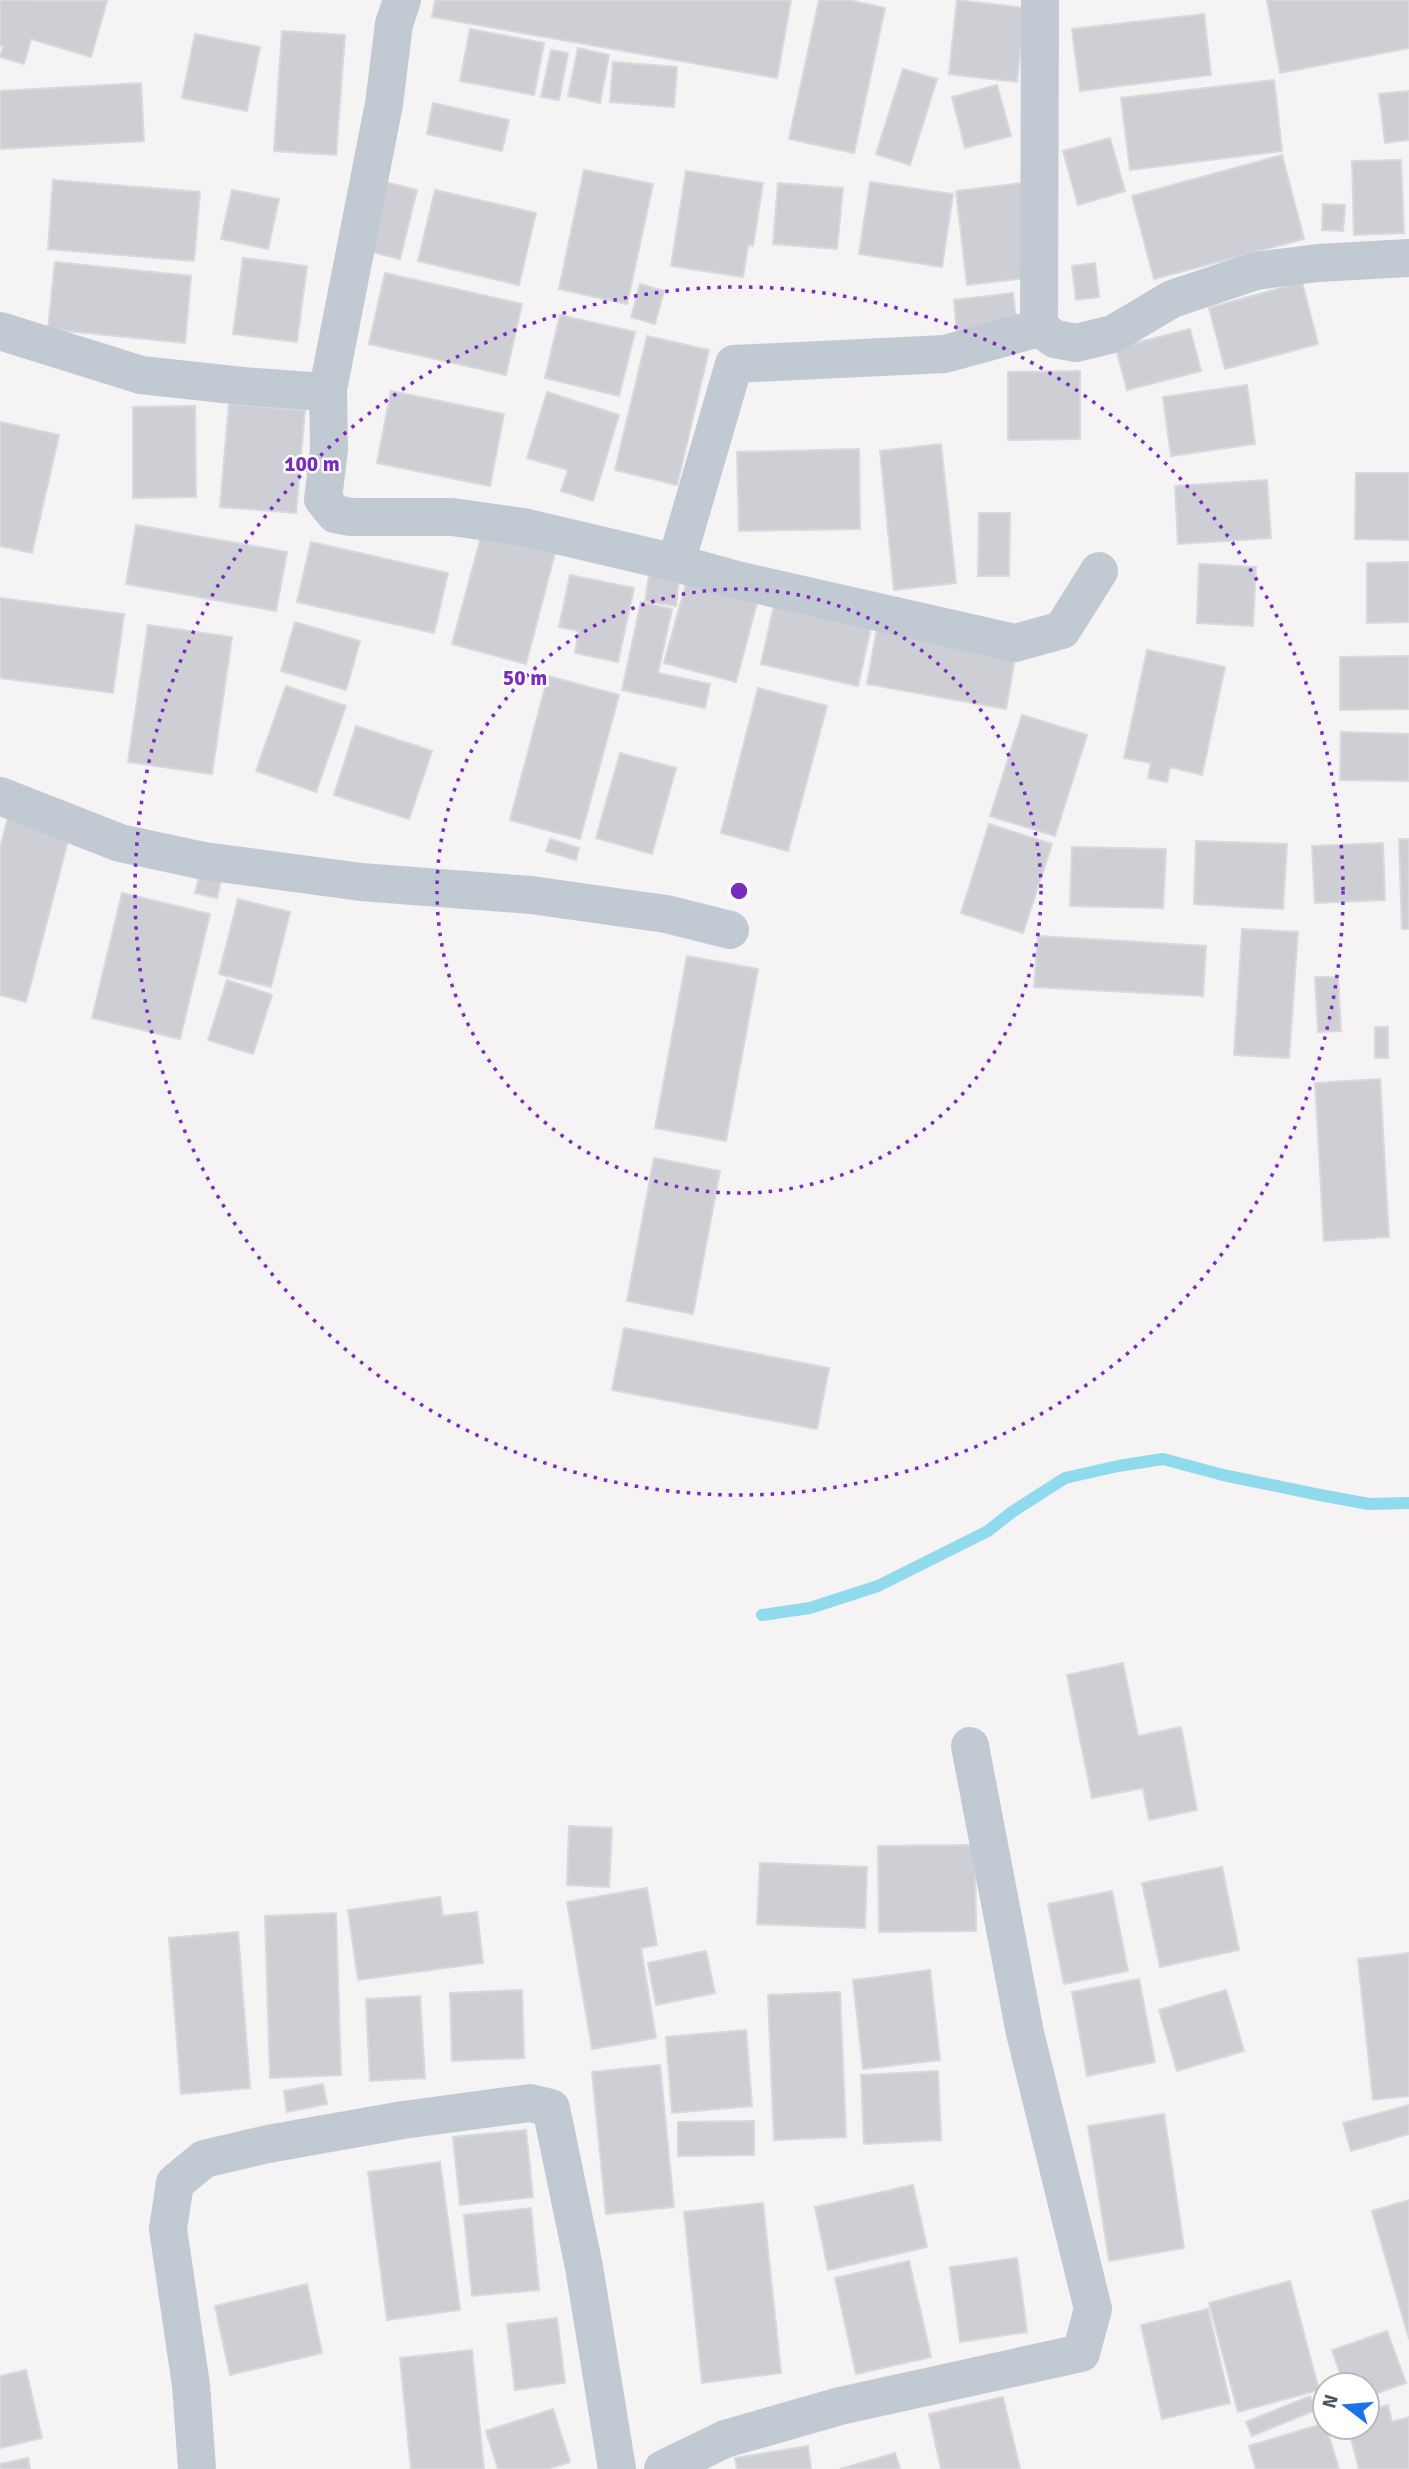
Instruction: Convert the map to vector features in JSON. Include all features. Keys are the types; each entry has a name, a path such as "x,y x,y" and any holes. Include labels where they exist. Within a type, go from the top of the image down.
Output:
{"street":[{"path":"402,0 394,24 384,104 328,389 329,449 323,499 335,514 351,517 452,517 523,527 737,580 1015,643 1062,630 1099,571"},
{"path":"1039,328 1040,0"},
{"path":"676,563 734,365 945,354 1039,328 1055,339 1076,343 1112,334 1172,299 1256,271 1318,263 1409,258"},
{"path":"0,331 141,375 311,391 328,389"},
{"path":"0,796 120,843 204,861 361,882 544,897 666,914 730,930"},
{"path":"663,2469 725,2439 840,2406 1081,2353 1093,2309 1025,2033 970,1746"},
{"path":"197,2469 191,2385 168,2229 175,2183 205,2159 268,2144 404,2120 530,2103 551,2108 584,2267 617,2469"}],"building":[{"path":"0,0 107,1 91,57 31,39 24,64 0,57 3,46 0,46"},
{"path":"435,0 791,0 777,78 432,17"},
{"path":"819,0 849,0 885,8 854,153 789,139"},
{"path":"957,0 1025,8 1017,82 949,74"},
{"path":"1267,0 1409,0 1409,48 1280,73"},
{"path":"1204,14 1211,75 1080,91 1072,29"},
{"path":"470,29 544,43 534,95 460,81"},
{"path":"282,31 345,35 336,155 274,151"},
{"path":"195,34 260,47 247,111 182,98"},
{"path":"578,48 609,55 600,103 568,96"},
{"path":"551,50 568,53 559,100 541,97"},
{"path":"613,62 677,67 674,107 610,102"},
{"path":"903,69 937,79 910,165 876,154"},
{"path":"1274,80 1282,151 1130,170 1121,98"},
{"path":"141,83 144,141 0,149 0,91"},
{"path":"997,85 1011,136 965,148 952,97"},
{"path":"1409,91 1409,140 1385,143 1379,94"},
{"path":"433,103 509,120 502,151 427,134"},
{"path":"1110,138 1125,191 1078,205 1063,151"},
{"path":"1282,155 1304,239 1154,279 1132,196"},
{"path":"1401,160 1404,233 1354,235 1352,161"},
{"path":"584,170 653,184 627,304 559,289"},
{"path":"686,171 763,183 753,246 748,245 743,277 671,266"},
{"path":"53,180 200,192 194,261 48,249"},
{"path":"381,181 417,190 400,259 364,250"},
{"path":"870,182 953,194 942,267 859,254"},
{"path":"778,183 843,188 837,249 773,244"},
{"path":"1022,183 1034,277 967,285 956,191"},
{"path":"232,190 279,199 268,249 221,239"},
{"path":"435,190 536,213 519,285 418,261"},
{"path":"1323,204 1345,205 1343,231 1322,230"},
{"path":"243,258 307,266 297,342 233,334"},
{"path":"55,262 191,276 185,343 48,329"},
{"path":"1095,263 1099,297 1076,300 1072,266"},
{"path":"385,273 522,304 506,375 369,344"},
{"path":"1302,282 1318,344 1225,369 1209,308"},
{"path":"640,284 664,291 655,324 631,317"},
{"path":"1013,293 1017,327 957,334 954,300"},
{"path":"560,315 635,332 619,396 545,378"},
{"path":"1190,329 1201,371 1127,390 1116,348"},
{"path":"647,336 709,350 677,485 615,470"},
{"path":"1080,371 1080,439 1008,440 1008,372"},
{"path":"1247,385 1255,444 1171,456 1163,397"},
{"path":"391,391 504,414 490,486 377,463"},
{"path":"547,392 619,415 593,501 561,491 568,470 527,458"},
{"path":"229,404 305,410 296,513 220,507"},
{"path":"195,406 196,497 133,498 133,407"},
{"path":"0,422 59,435 32,553 0,546"},
{"path":"941,444 956,583 894,590 880,451"},
{"path":"859,449 860,529 739,531 737,452"},
{"path":"1356,473 1409,473 1409,540 1355,539"},
{"path":"1267,480 1271,538 1178,544 1175,486"},
{"path":"979,513 1010,513 1009,576 978,576"},
{"path":"136,525 287,552 276,611 126,584"},
{"path":"482,533 555,553 526,664 452,644"},
{"path":"311,542 448,573 434,633 297,602"},
{"path":"1409,562 1409,622 1367,623 1367,563"},
{"path":"1199,564 1256,567 1253,626 1197,623"},
{"path":"570,575 634,588 618,662 575,653 579,631 559,627"},
{"path":"649,575 679,579 676,606 645,601"},
{"path":"687,580 758,599 736,682 664,663"},
{"path":"0,598 124,614 113,693 0,678"},
{"path":"641,602 672,609 658,673 710,684 705,708 622,690"},
{"path":"774,605 871,627 858,686 761,664"},
{"path":"295,622 360,641 346,690 281,671"},
{"path":"148,625 232,637 212,774 128,762"},
{"path":"877,628 1016,653 1006,709 867,684"},
{"path":"1147,650 1225,667 1202,775 1170,767 1167,782 1148,778 1151,763 1124,758"},
{"path":"1409,656 1409,709 1340,710 1340,657"},
{"path":"548,676 619,695 580,839 510,820"},
{"path":"286,686 346,706 316,792 256,771"},
{"path":"758,688 827,706 788,851 721,833"},
{"path":"1022,715 1087,735 1055,836 990,816"},
{"path":"356,726 432,751 409,819 334,795"},
{"path":"1341,732 1409,734 1409,781 1340,780"},
{"path":"620,753 676,768 652,854 596,838"},
{"path":"8,817 70,833 26,1002 0,995 0,848"},
{"path":"989,824 1052,844 1023,933 961,913"},
{"path":"550,839 579,848 576,860 546,851"},
{"path":"1399,839 1409,839 1409,929 1402,929"},
{"path":"1196,841 1287,844 1283,909 1194,904"},
{"path":"1383,843 1385,900 1315,903 1312,846"},
{"path":"1072,847 1166,849 1163,908 1070,906"},
{"path":"202,867 223,872 217,898 195,893"},
{"path":"122,893 210,914 180,1039 92,1018"},
{"path":"238,899 290,912 271,987 219,974"},
{"path":"1242,929 1298,932 1289,1058 1234,1055"},
{"path":"1038,936 1206,946 1203,996 1034,987"},
{"path":"687,956 758,969 726,1141 655,1128"},
{"path":"1315,977 1338,977 1341,1031 1318,1032"},
{"path":"227,980 272,995 253,1054 208,1040"},
{"path":"1375,1027 1388,1027 1388,1058 1375,1058"},
{"path":"1380,1079 1389,1237 1324,1241 1315,1083"},
{"path":"654,1158 720,1171 693,1314 627,1301"},
{"path":"624,1328 829,1368 817,1429 612,1390"},
{"path":"1123,1663 1138,1736 1181,1727 1197,1810 1149,1820 1143,1788 1092,1798 1067,1675"},
{"path":"569,1826 612,1828 609,1887 567,1885"},
{"path":"975,1845 976,1931 879,1932 878,1846"},
{"path":"760,1863 867,1867 865,1928 757,1924"},
{"path":"1222,1867 1239,1950 1160,1967 1142,1883"},
{"path":"647,1888 657,1945 641,1948 656,2038 592,2049 567,1902"},
{"path":"1112,1891 1128,1971 1064,1984 1048,1904"},
{"path":"440,1897 443,1916 477,1912 483,1963 358,1980 348,1910"},
{"path":"336,1913 341,2075 270,2078 265,1916"},
{"path":"238,1932 250,2088 181,2094 169,1938"},
{"path":"706,1951 715,1993 656,2005 648,1963"},
{"path":"1409,1953 1409,2096 1373,2100 1358,1959"},
{"path":"930,1970 940,2060 863,2069 853,1980"},
{"path":"1139,1979 1155,2062 1087,2076 1072,1992"},
{"path":"522,1990 524,2058 452,2061 450,1993"},
{"path":"1226,1990 1244,2051 1177,2071 1159,2010"},
{"path":"840,1992 846,2137 774,2140 768,1995"},
{"path":"420,1996 425,2078 370,2081 366,1999"},
{"path":"746,2030 752,2106 672,2113 666,2037"},
{"path":"660,2065 674,2207 606,2214 592,2072"},
{"path":"938,2071 941,2140 864,2144 861,2075"},
{"path":"323,2084 327,2104 287,2112 284,2091"},
{"path":"1409,2105 1409,2134 1351,2151 1343,2123"},
{"path":"1164,2114 1184,2248 1109,2261 1088,2126"},
{"path":"754,2121 754,2155 678,2156 678,2122"},
{"path":"526,2130 533,2197 460,2205 453,2137"},
{"path":"440,2162 460,2310 387,2320 368,2172"},
{"path":"913,2185 927,2247 828,2270 815,2207"},
{"path":"1409,2200 1409,2339 1372,2211"},
{"path":"763,2203 781,2373 702,2383 684,2212"},
{"path":"531,2208 539,2290 472,2296 464,2215"},
{"path":"1017,2258 1027,2332 960,2342 950,2267"},
{"path":"909,2261 931,2357 856,2374 835,2278"},
{"path":"1290,2281 1314,2371 1311,2371 1311,2392 1238,2412 1209,2303"},
{"path":"307,2284 322,2353 230,2375 215,2306"},
{"path":"1208,2309 1230,2403 1162,2419 1141,2325"},
{"path":"557,2318 565,2383 515,2390 507,2324"},
{"path":"1387,2331 1406,2383 1381,2392 1381,2371 1339,2371 1332,2350"},
{"path":"472,2350 484,2469 411,2469 400,2358"},
{"path":"26,2370 42,2438 0,2448 0,2376"},
{"path":"1310,2396 1311,2398 1311,2412 1252,2436 1246,2422"},
{"path":"1003,2397 1020,2469 941,2469 929,2414"},
{"path":"1388,2405 1392,2422 1409,2417 1409,2469 1359,2469 1352,2441 1381,2441 1381,2407"},
{"path":"553,2409 570,2462 547,2469 498,2469 486,2431"},
{"path":"1311,2427 1311,2441 1330,2441 1339,2469 1256,2469 1249,2446"},
{"path":"808,2446 811,2469 737,2469 735,2458"},
{"path":"895,2453 900,2469 840,2469"},
{"path":"28,2458 30,2469 0,2469 0,2464"}],"waterway":[{"path":"762,1615 810,1608 878,1586 988,1531 1065,1478 1118,1466 1163,1459 1223,1475 1369,1504 1409,1503"}]}
